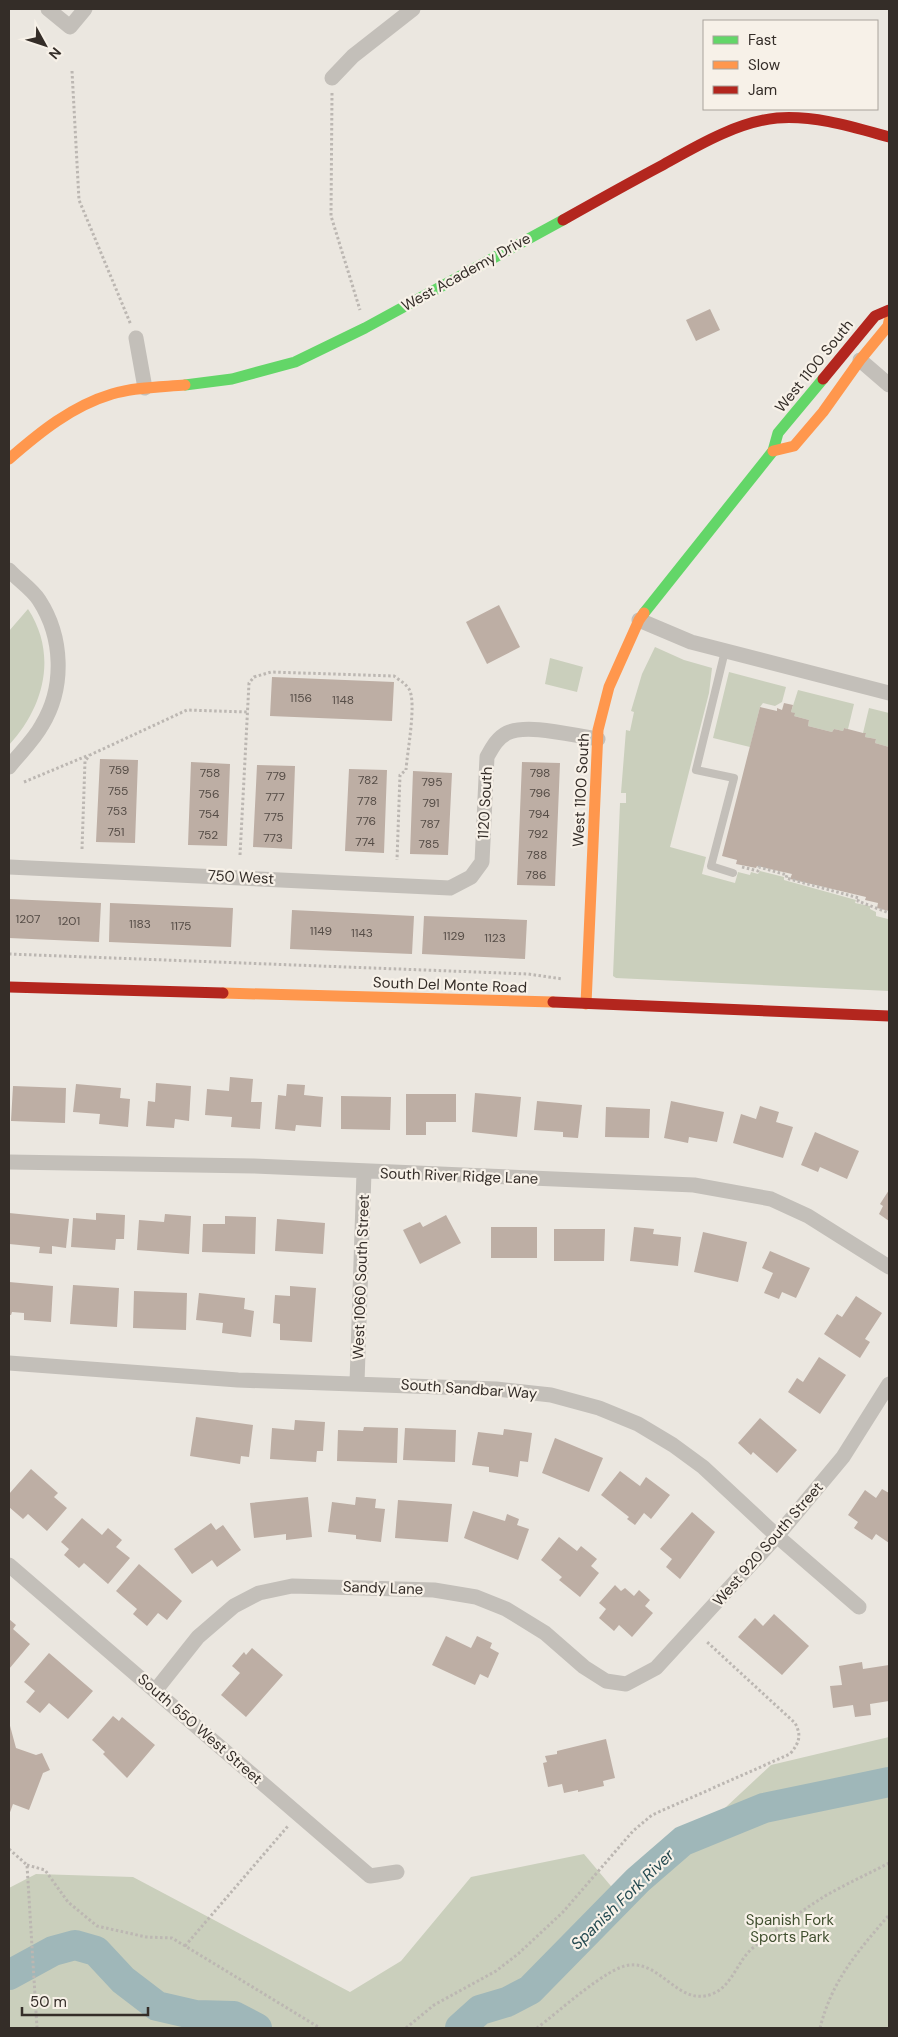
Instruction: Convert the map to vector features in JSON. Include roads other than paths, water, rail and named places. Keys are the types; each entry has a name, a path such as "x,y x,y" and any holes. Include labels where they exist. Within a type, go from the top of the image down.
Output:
{"street":[{"path":"48,9 70,27 85,9"},
{"path":"332,78 353,56 413,9"},
{"name":"West Academy Drive","path":"9,458 47,426 84,405 114,393 232,379 295,362 365,328 697,146 775,114 859,129 889,137"},
{"name":"West 1100 South","path":"586,1004 598,739 609,687 639,620 773,451 778,433 875,316 889,310"},
{"path":"773,451 794,446 823,412 860,360 888,326 889,321"},
{"path":"136,338 145,388"},
{"path":"860,360 889,385"},
{"path":"9,570 38,599 50,624 57,647 59,673 54,698 42,725 9,766"},
{"path":"639,620 691,642 725,652 889,693"},
{"name":"1120 South","path":"471,877 482,862 487,757 495,743 507,733 524,729 598,739"},
{"name":"750 West","path":"9,867 450,888 471,877"},
{"name":"South Del Monte Road","path":"9,987 586,1004 889,1016"},
{"name":"South River Ridge Lane","path":"9,1162 254,1166 694,1185 771,1199 808,1216 889,1267"},
{"name":"West 1060 South Street","path":"358,1383 364,1172"},
{"name":"South Sandbar Way","path":"9,1363 238,1380 496,1389 551,1395 599,1408 638,1424 673,1445 703,1467 777,1536 859,1607"},
{"name":"West 920 South Street","path":"626,1684 656,1668 777,1536 843,1458 889,1384"},
{"name":"South 550 West Street","path":"9,1565 370,1876 398,1872"},
{"name":"Sandy Lane","path":"155,1691 198,1637 234,1606 260,1593 299,1586 434,1590 476,1597 506,1609 544,1633 584,1666 606,1681 626,1684"}],"lane":[{"path":"725,652 696,770 734,778 711,866 734,869"}],"waterway":[{"name":"Spanish Fork River","path":"460,2028 480,2010 507,2002 530,1990 638,1880 683,1841 764,1808 889,1782"},
{"name":"Spanish Fork River","path":"9,1975 53,1951 75,1945 96,1951 123,1980 157,2006 196,2015 234,2016 257,2028"}],"park label":[{"name":"Spanish Fork Sports Park","path":"790,1928"}]}
